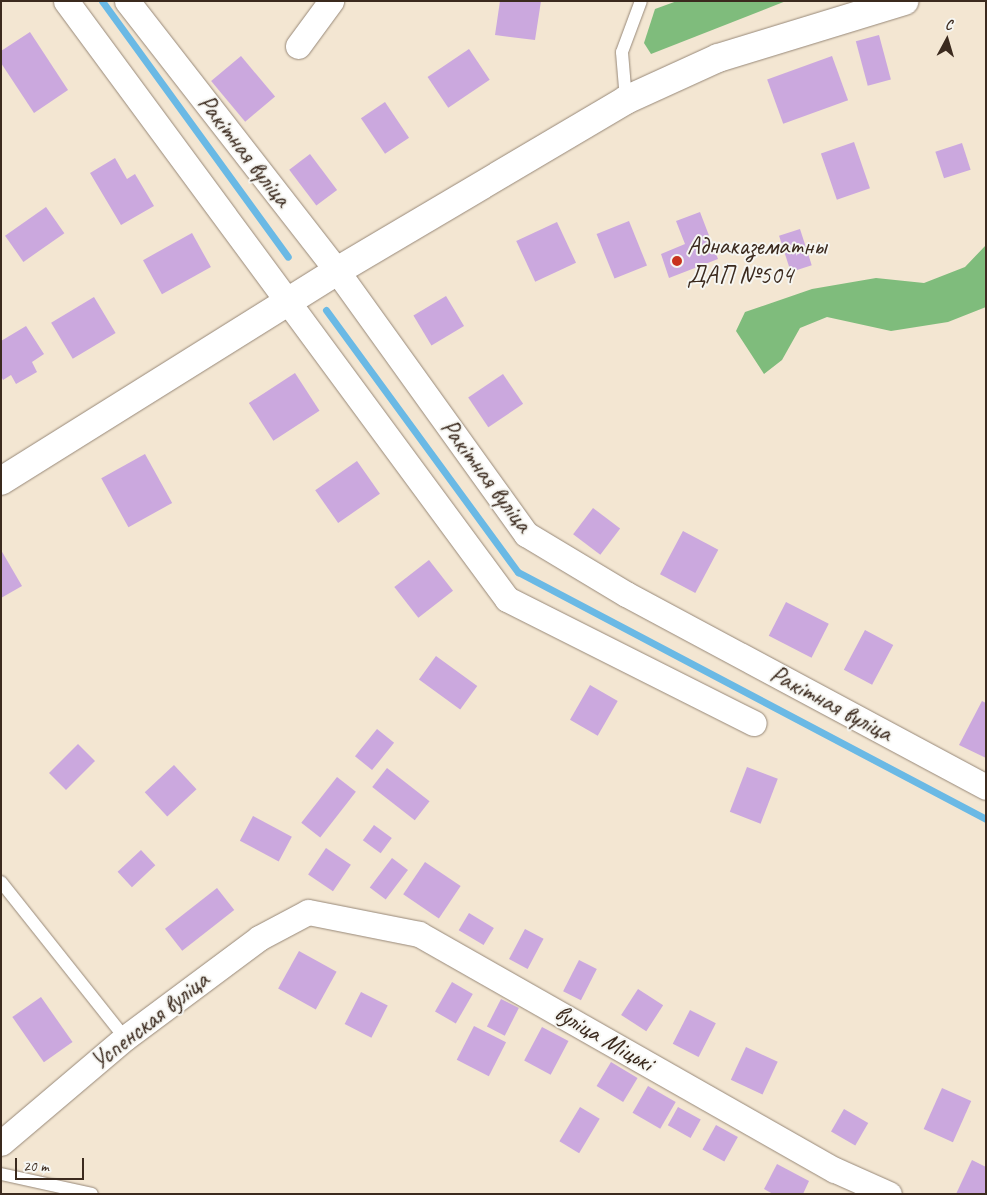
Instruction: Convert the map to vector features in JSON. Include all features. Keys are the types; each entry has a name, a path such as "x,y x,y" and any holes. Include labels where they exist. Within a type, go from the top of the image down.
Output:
{"street":[{"path":"66,1 286,303 507,599 754,723"},
{"name":"Ракітная вуліца","path":"127,1 337,271 526,534 626,594 986,787"},
{"path":"298,46 331,1"},
{"path":"1,481 337,271 626,100 718,58 904,1"},
{"name":"Успенская вуліца","path":"1,1143 124,1038 259,938 308,912"},
{"name":"вуліца Міцькі","path":"308,912 419,934 835,1170 889,1194"}],"lane":[{"path":"626,100 622,52 641,1"},
{"path":"1,882 124,1038"},
{"path":"1,1174 92,1194"}],"green space":[{"path":"677,1 786,1 651,54 644,43 655,9"},
{"path":"986,245 986,307 948,322 891,331 827,317 800,328 782,360 764,374 736,331 745,312 812,289 876,278 924,283 965,267"}],"building":[{"path":"500,1 541,1 535,40 495,35"},
{"path":"30,32 68,90 34,113 1,63 1,51"},
{"path":"879,35 891,79 868,86 856,41"},
{"path":"469,49 490,80 448,108 428,77"},
{"path":"241,56 275,97 245,122 211,81"},
{"path":"832,56 848,100 783,124 767,80"},
{"path":"385,102 409,138 385,154 361,118"},
{"path":"854,142 870,188 837,200 821,153"},
{"path":"962,143 971,170 944,178 935,152"},
{"path":"310,154 337,190 316,206 289,170"},
{"path":"115,158 127,179 135,174 154,206 121,225 90,173"},
{"path":"46,207 64,233 23,262 5,236"},
{"path":"700,212 718,259 669,278 661,254 685,244 676,221"},
{"path":"629,221 647,266 615,279 597,234"},
{"path":"557,222 576,263 535,282 516,241"},
{"path":"800,229 812,265 791,272 779,236"},
{"path":"192,233 211,267 162,294 143,260"},
{"path":"446,296 464,326 431,346 413,316"},
{"path":"94,297 116,333 73,359 51,323"},
{"path":"26,326 44,354 32,362 37,372 16,384 11,375 3,380 1,376 1,341"},
{"path":"295,373 320,411 273,441 249,403"},
{"path":"503,374 523,404 488,427 468,397"},
{"path":"145,454 172,503 128,527 101,478"},
{"path":"357,461 380,494 338,523 315,490"},
{"path":"593,508 620,528 600,555 573,534"},
{"path":"683,531 718,550 695,593 660,574"},
{"path":"1,550 22,586 1,598"},
{"path":"429,560 453,591 418,618 394,587"},
{"path":"786,602 829,624 812,658 769,636"},
{"path":"865,630 893,645 872,685 844,670"},
{"path":"436,656 477,686 460,709 419,679"},
{"path":"590,685 618,701 598,736 570,720"},
{"path":"982,701 986,703 986,758 959,745"},
{"path":"377,729 394,743 372,770 355,756"},
{"path":"78,744 95,761 66,790 49,773"},
{"path":"174,765 197,789 167,816 145,792"},
{"path":"747,767 778,779 761,824 730,812"},
{"path":"387,768 430,801 415,820 372,787"},
{"path":"337,777 356,792 320,837 301,823"},
{"path":"253,816 292,837 279,861 240,841"},
{"path":"374,825 392,838 381,853 363,840"},
{"path":"326,848 351,865 333,891 308,875"},
{"path":"141,850 155,865 132,887 118,872"},
{"path":"392,858 408,870 386,900 370,888"},
{"path":"425,862 461,886 439,918 403,894"},
{"path":"217,888 234,910 182,951 165,929"},
{"path":"469,913 494,928 484,945 459,930"},
{"path":"525,929 544,939 528,969 509,959"},
{"path":"299,951 337,972 316,1009 278,989"},
{"path":"579,960 597,969 581,1000 563,991"},
{"path":"452,982 473,994 456,1023 435,1011"},
{"path":"638,989 663,1005 646,1031 621,1015"},
{"path":"361,992 388,1006 371,1038 345,1024"},
{"path":"41,997 73,1042 44,1062 12,1017"},
{"path":"501,999 519,1008 505,1036 487,1027"},
{"path":"690,1010 716,1023 699,1057 673,1044"},
{"path":"474,1026 506,1042 489,1076 457,1060"},
{"path":"542,1027 568,1041 551,1075 524,1061"},
{"path":"746,1047 778,1062 763,1094 731,1080"},
{"path":"611,1062 638,1078 623,1102 597,1086"},
{"path":"648,1086 676,1102 660,1129 632,1113"},
{"path":"942,1088 971,1101 953,1142 924,1129"},
{"path":"580,1107 600,1119 579,1153 559,1141"},
{"path":"678,1107 701,1120 691,1138 668,1125"},
{"path":"844,1109 868,1123 855,1146 831,1132"},
{"path":"716,1125 738,1137 724,1162 702,1149"},
{"path":"972,1160 986,1167 986,1194 956,1194"},
{"path":"777,1164 809,1181 803,1194 773,1194 764,1189"}],"waterway":[{"path":"102,1 288,257"},
{"path":"326,310 518,572 986,819"}],"place":[{"name":"Аднаказематны ДАП №504","path":"677,261"}]}
